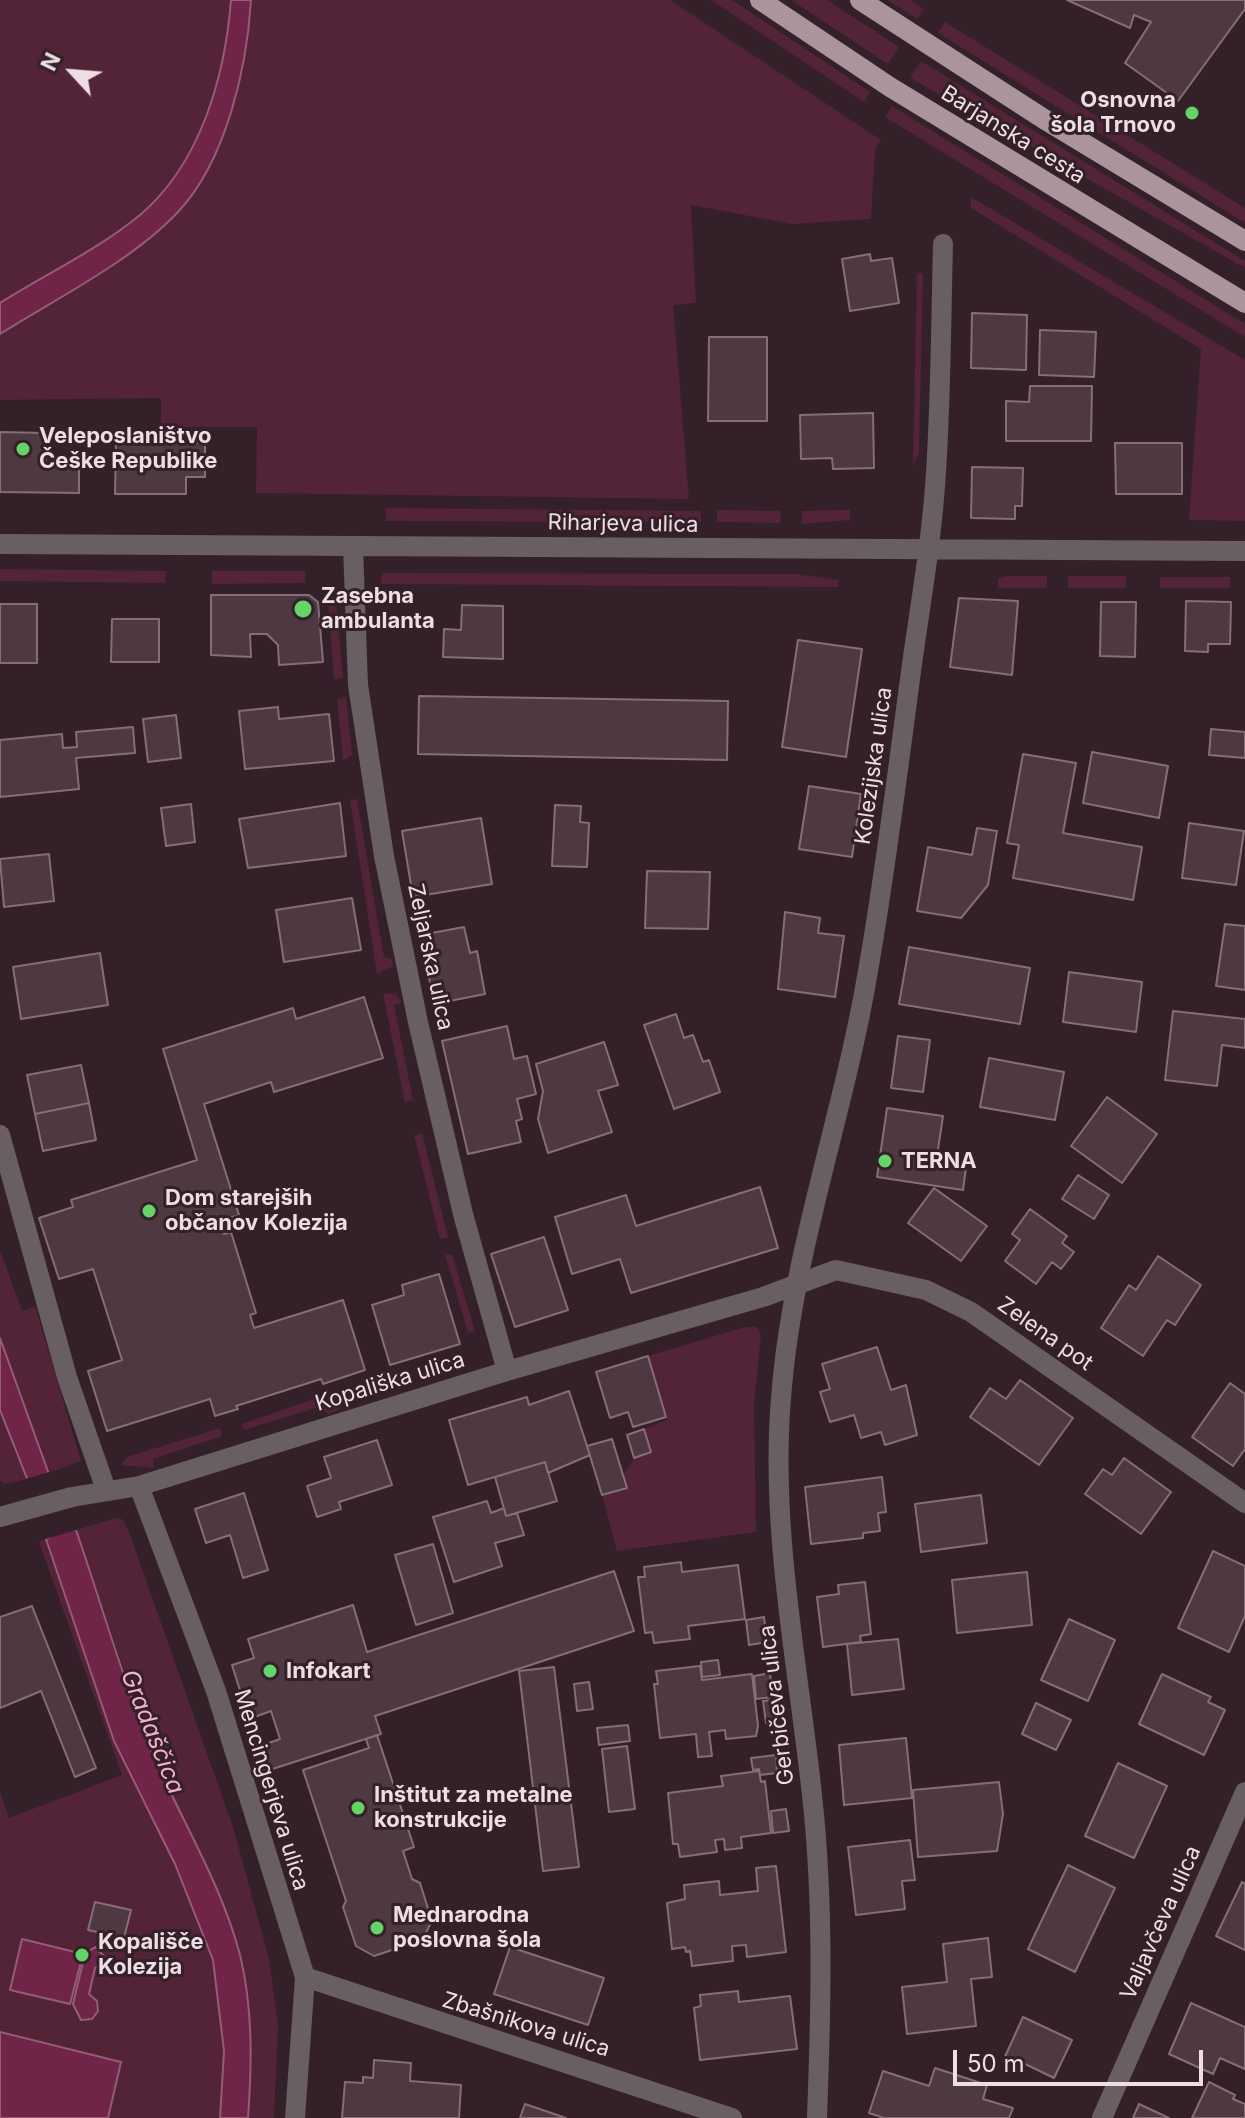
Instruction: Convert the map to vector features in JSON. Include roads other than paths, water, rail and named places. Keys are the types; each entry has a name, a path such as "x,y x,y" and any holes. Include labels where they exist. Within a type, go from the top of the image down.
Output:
{"main road":[{"name":"Barjanska cesta","path":"760,0 890,87 1245,303"},
{"name":"Barjanska cesta","path":"860,0 1047,121 1245,241"}],"street":[{"name":"Kolezijska ulica","path":"794,1287 814,1198 844,1094 868,973 936,475 943,244"},
{"name":"Riharjeva ulica","path":"0,544 926,552 1245,551"},
{"name":"Zeljarska ulica","path":"353,546 358,685 384,856 463,1214 507,1371"},
{"path":"0,1135 67,1377 106,1490"},
{"name":"Zelena pot","path":"794,1287 836,1270 926,1290 971,1312 1245,1503"},
{"name":"Kopališka ulica","path":"0,1517 72,1497 139,1486 507,1371 794,1287"},
{"name":"Gerbičeva ulica","path":"794,1287 781,1391 779,1467 784,1558 816,1854 822,1973 817,2118"},
{"name":"Mencingerjeva ulica","path":"139,1486 216,1691 305,1977 295,2118"},
{"name":"Valjavčeva ulica","path":"1102,2118 1245,1792"},
{"name":"Zbašnikova ulica","path":"305,1977 732,2118"}],"place":[{"name":"Osnovna šola Trnovo","path":"1192,113"},
{"name":"Veleposlaništvo Češke Republike","path":"23,449"},
{"name":"Zasebna ambulanta","path":"303,609"},
{"name":"TERNA","path":"885,1161"},
{"name":"Dom starejših občanov Kolezija","path":"149,1211"},
{"name":"Infokart","path":"270,1671"},
{"name":"Inštitut za metalne konstrukcije","path":"358,1808"},
{"name":"Mednarodna poslovna šola","path":"377,1928"},
{"name":"Kopališče Kolezija","path":"82,1955"}],"water label":[{"name":"Gradaščica","path":"152,1732"}]}
